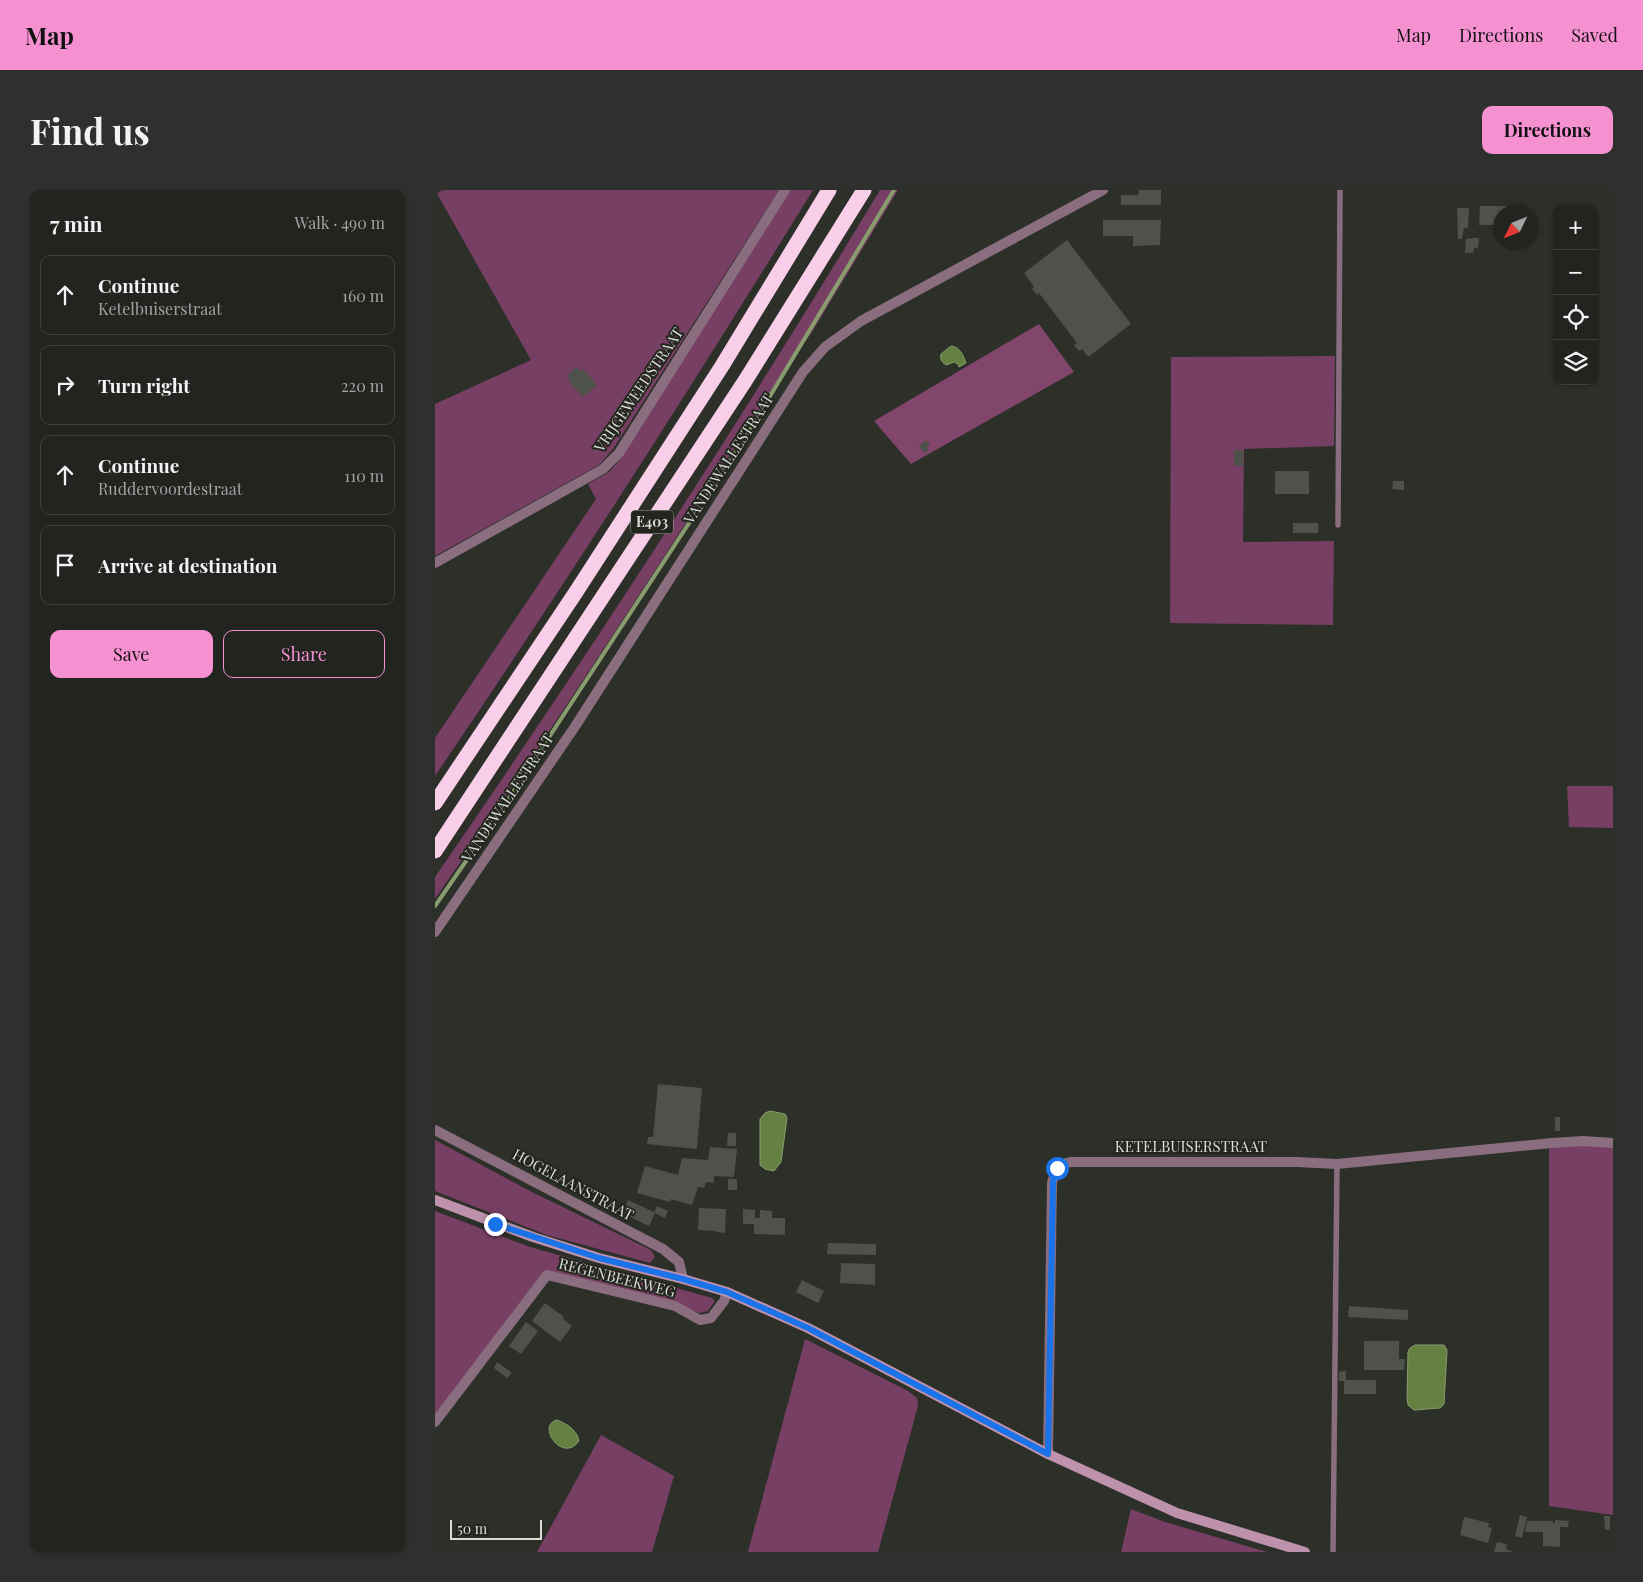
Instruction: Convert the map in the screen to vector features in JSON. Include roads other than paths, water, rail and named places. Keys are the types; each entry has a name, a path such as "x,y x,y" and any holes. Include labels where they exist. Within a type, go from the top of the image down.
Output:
{"highway":[{"name":"E403","path":"435,803 576,592 711,383 829,190"},
{"name":"E403","path":"435,851 745,381 864,190"}],"street":[{"name":"VRIJGEWEEDSTRAAT","path":"435,563 603,469 612,461 619,453 785,190"},
{"name":"VANDEWALLESTRAAT","path":"435,932 576,725 803,372 825,347 861,321 1103,190"},
{"name":"HOGELAANSTRAAT","path":"435,1130 663,1249 679,1262 683,1279"},
{"name":"KETELBUISERSTRAAT","path":"1048,1454 1053,1183 1055,1171 1065,1163 1297,1162 1337,1164 1552,1143 1583,1141 1613,1143"},
{"path":"435,1200 533,1237 599,1258 727,1292 808,1328 1048,1454 1177,1514 1305,1552"},
{"name":"REGENBEEKWEG","path":"435,1422 547,1276 675,1306 701,1320 711,1318 724,1301 727,1292"}],"lane":[{"path":"1338,525 1340,190"},
{"path":"1333,1552 1337,1164"}],"waterway":[{"path":"435,906 504,806 746,436 894,190"}]}
